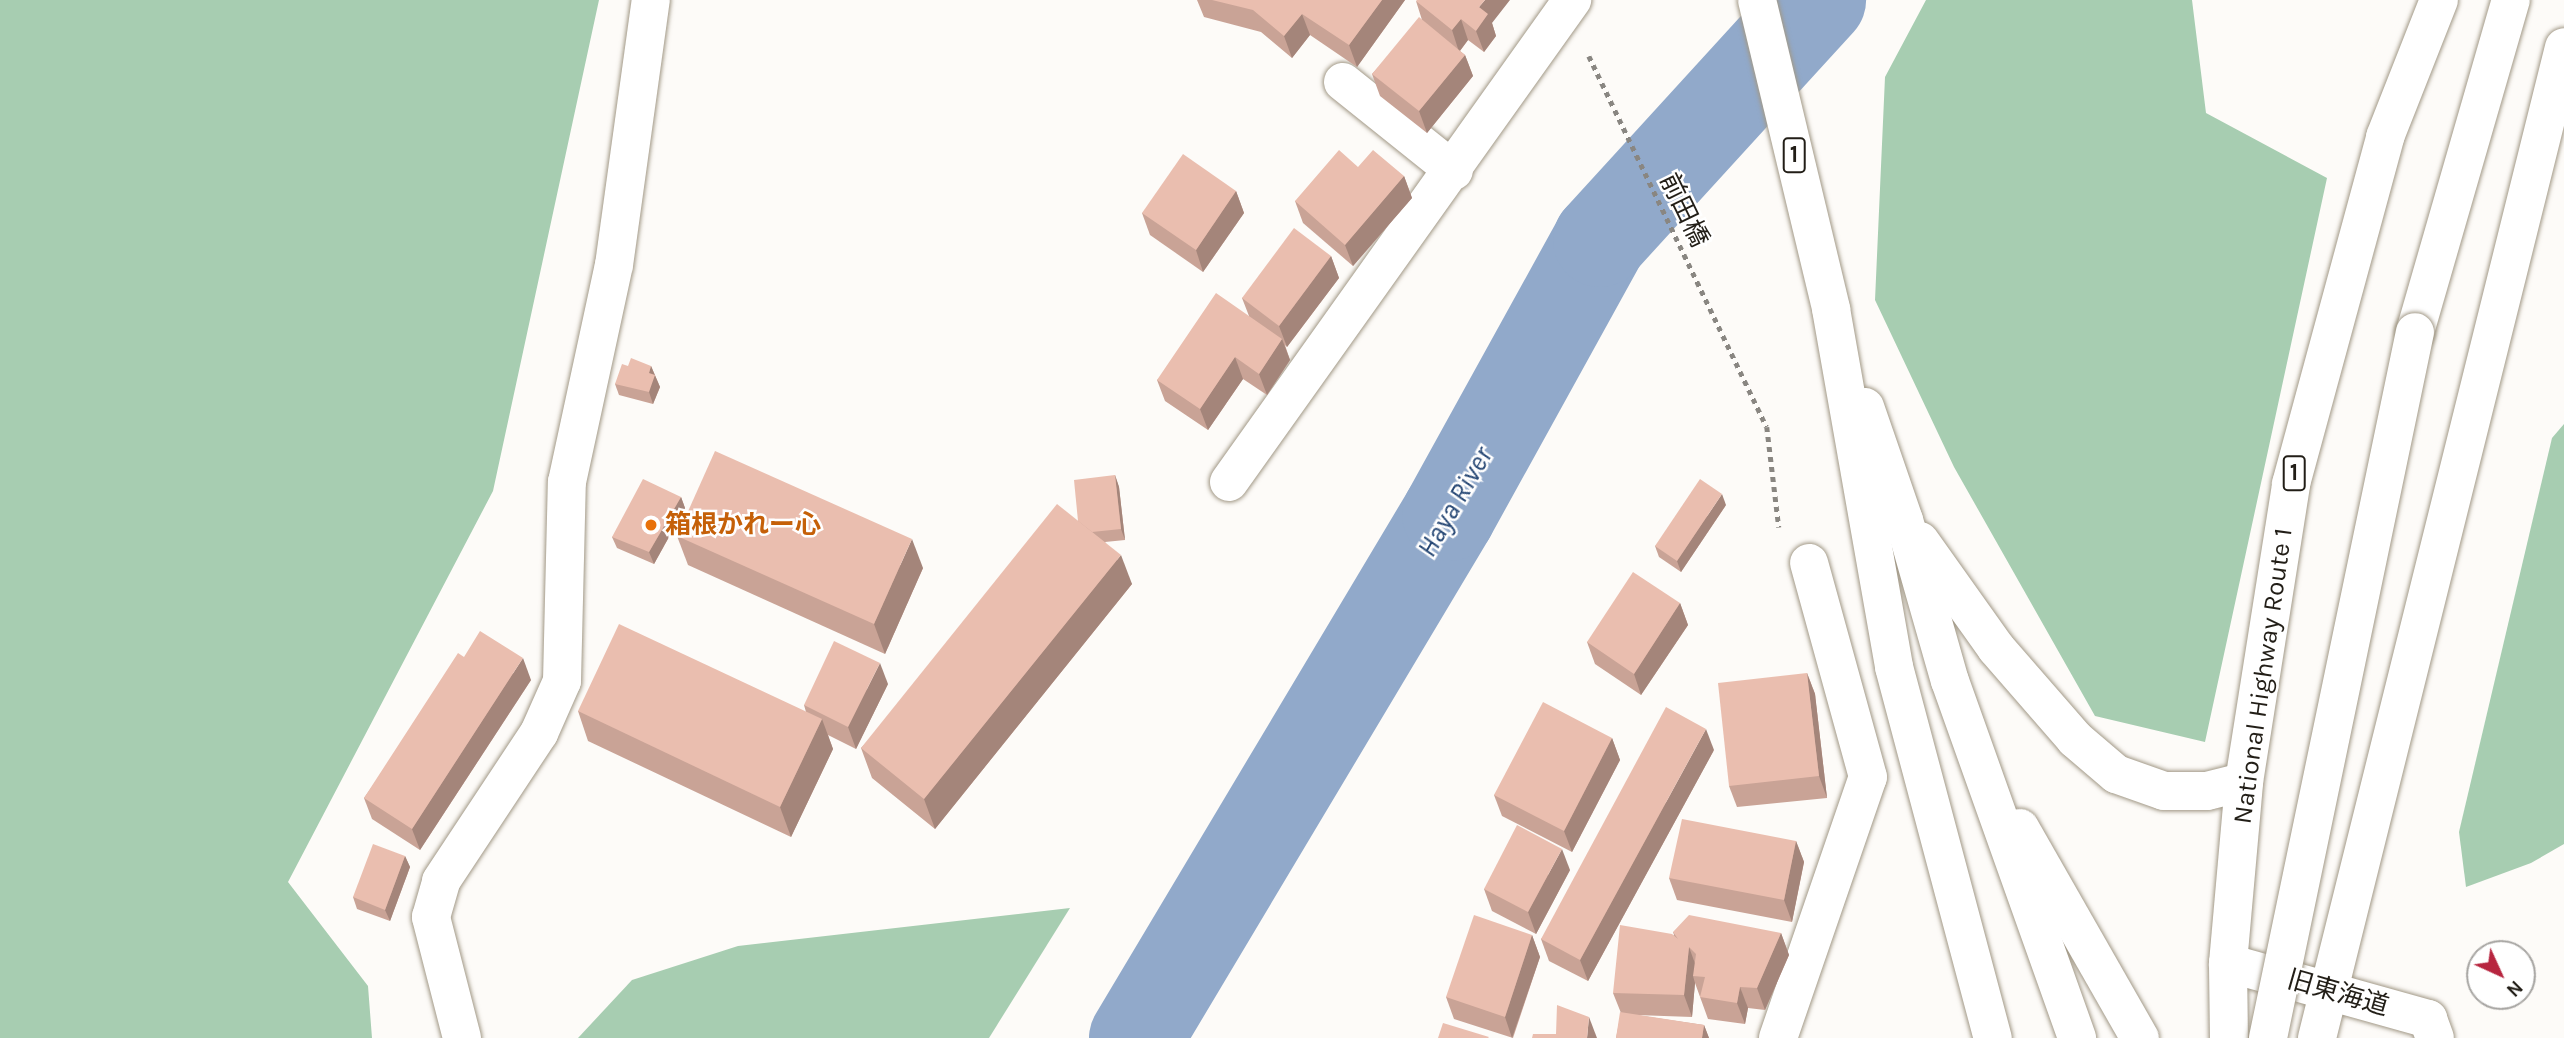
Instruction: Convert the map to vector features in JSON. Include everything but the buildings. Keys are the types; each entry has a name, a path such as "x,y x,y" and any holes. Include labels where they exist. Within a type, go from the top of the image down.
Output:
{"main road":[{"path":"462,1038 431,917 441,881 539,733 562,681 567,482 614,265 651,0"},
{"name":"1","path":"1757,0 1831,309 1894,667 1976,988 1985,1038"},
{"name":"National Highway Route 1","path":"2229,1038 2228,963 2244,782 2291,484 2385,137 2439,0"},
{"path":"2268,1038 2415,332 2511,0"},
{"path":"1229,482 1454,171 1569,6"},
{"path":"2318,1038 2564,47"},
{"path":"1343,82 1454,171"},
{"name":"1","path":"1831,309 1904,520 1950,681 2077,1038"},
{"name":"1","path":"1904,520 1996,648 2075,739 2116,774 2164,791 2207,792 2244,782"},
{"path":"1778,1038 1868,777 1808,563"},
{"name":"1","path":"1981,763 2065,902 2140,1038"},
{"name":"旧東海道","path":"2228,963 2428,1019 2435,1038"},
{"name":"1","path":"1976,988 1993,1038"}],"path":[{"name":"前田橋","path":"1569,6 1767,426 1780,532 1808,563"}],"green space":[{"path":"0,0 599,0 493,491 288,882 368,986 372,1038 0,1038"},
{"path":"1926,0 2192,0 2206,113 2327,178 2205,742 2095,716 1954,467 1875,300 1885,77"},
{"path":"2564,424 2564,844 2531,863 2466,887 2459,832 2552,438"},
{"path":"1070,908 989,1038 578,1038 632,980 738,946"}],"waterway":[{"name":"Haya River","path":"1136,1038 1449,514 1600,240 1819,0"}],"place":[{"name":"箱根かれー心","path":"651,525"}]}
